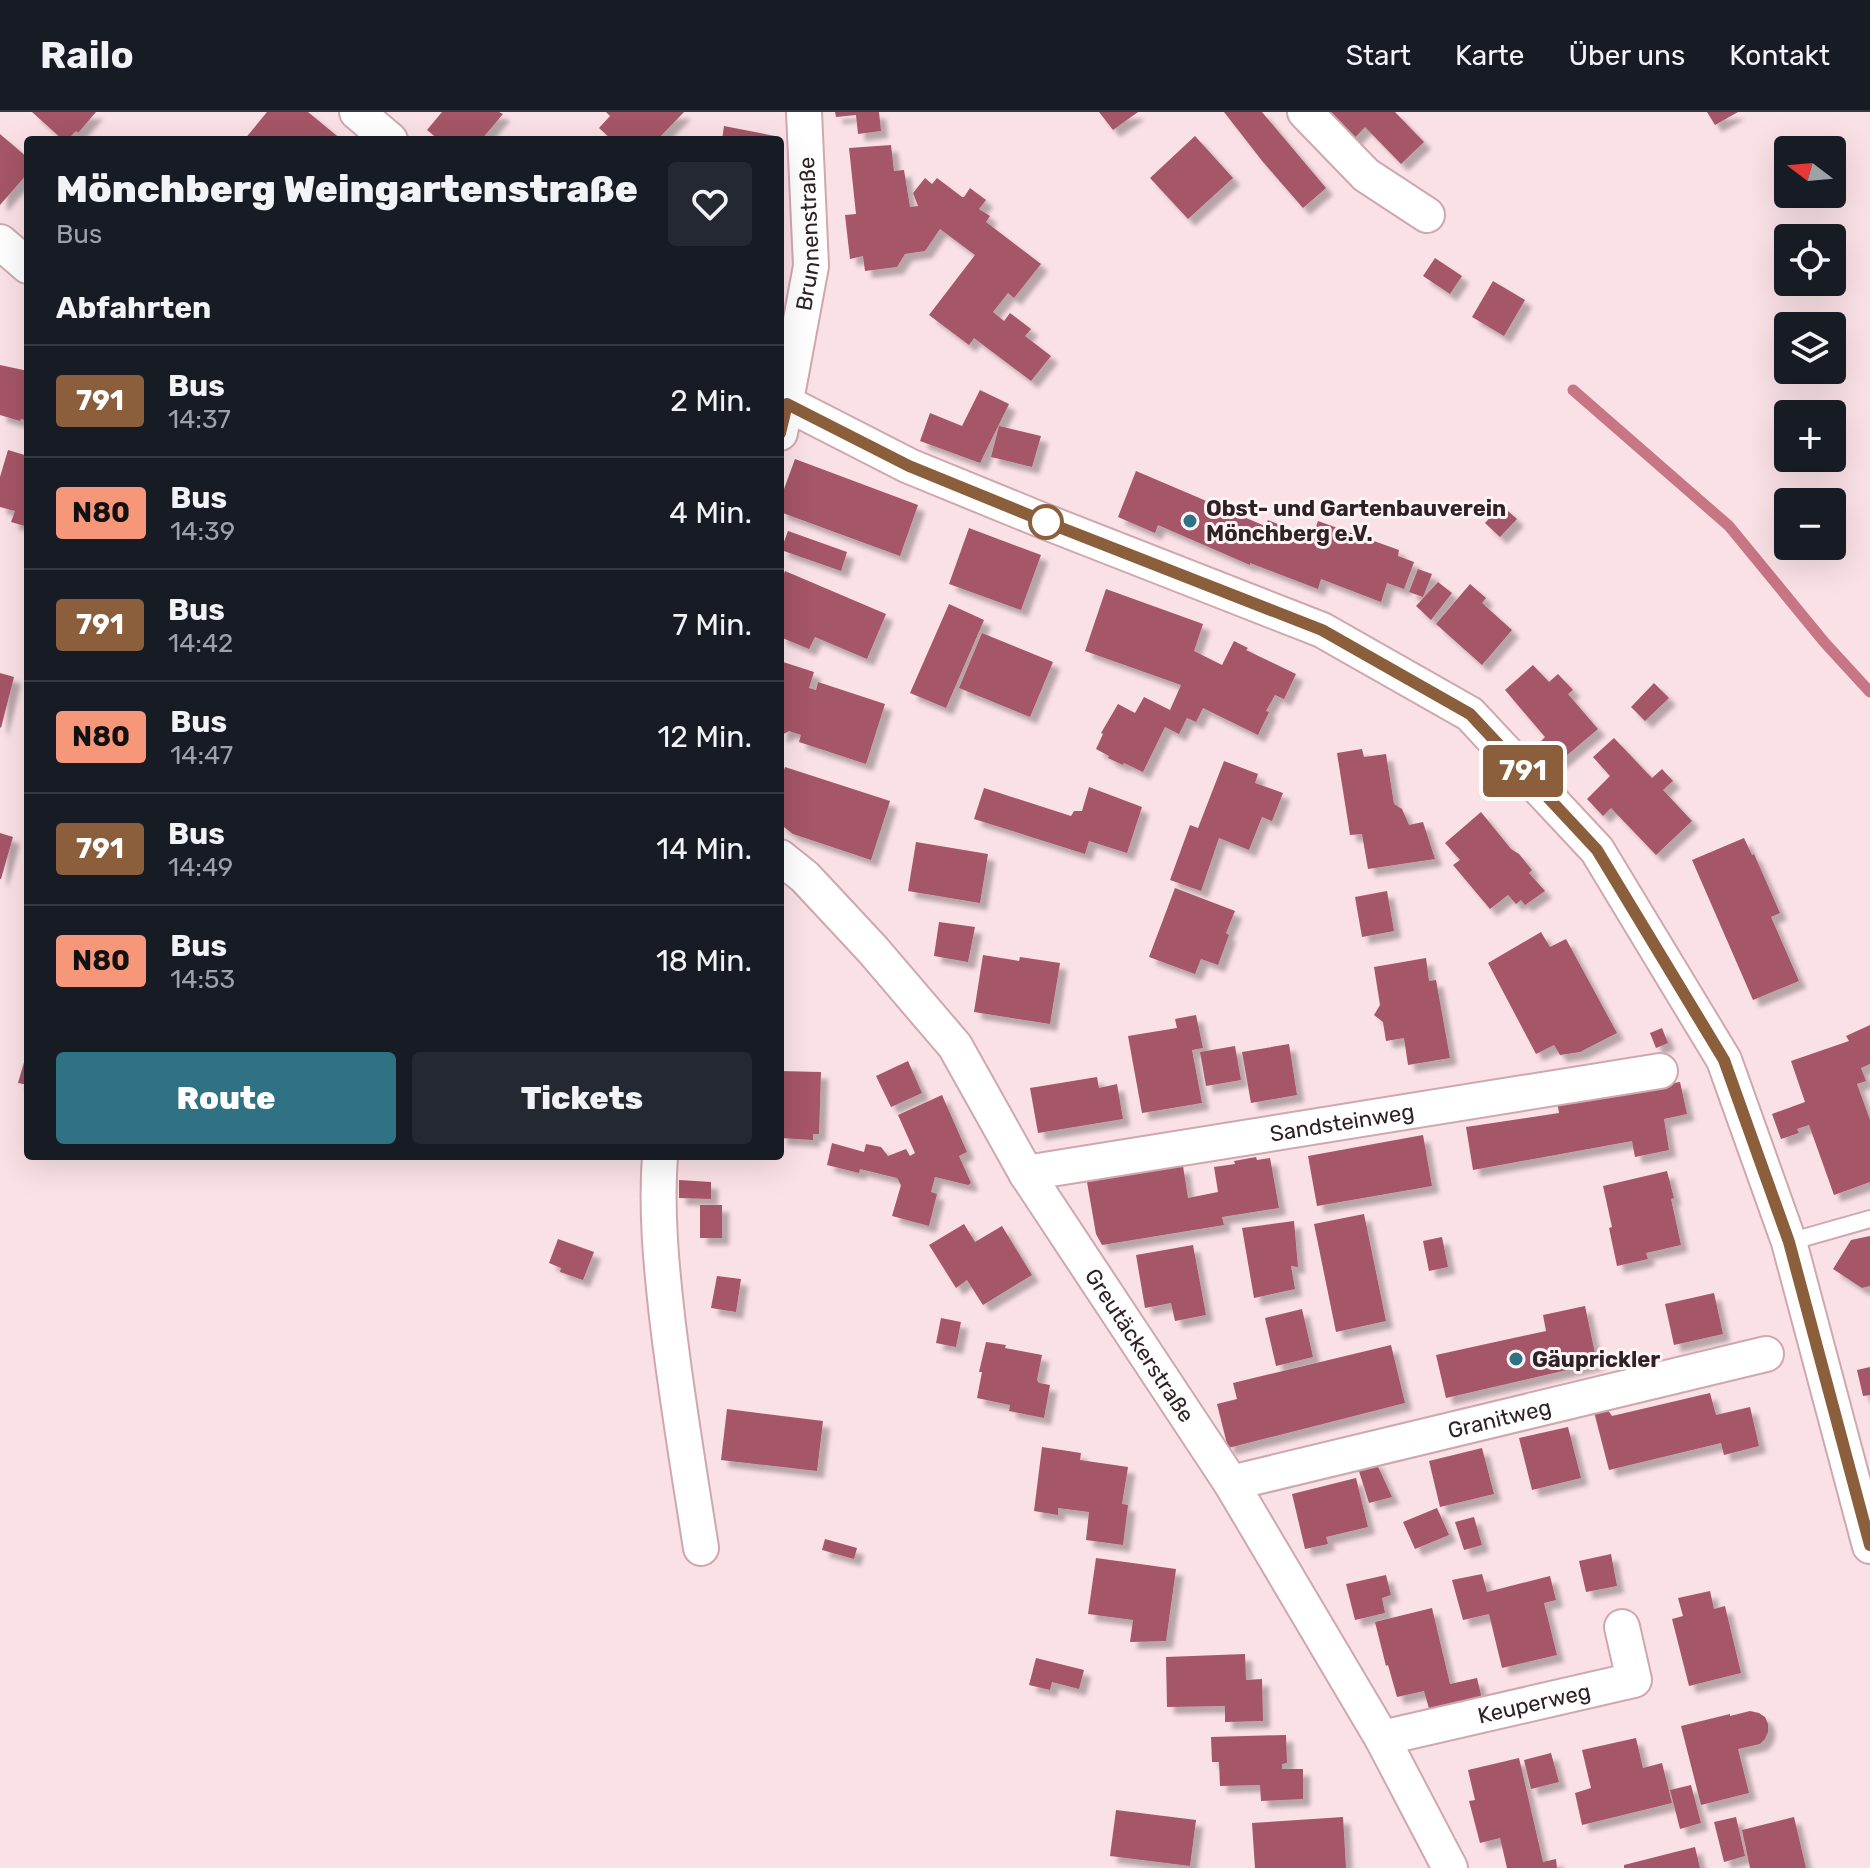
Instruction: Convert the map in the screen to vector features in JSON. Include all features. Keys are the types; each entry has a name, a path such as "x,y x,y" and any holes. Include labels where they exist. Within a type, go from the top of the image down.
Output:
{"street":[{"path":"357,112 385,136"},
{"path":"777,112 805,128"},
{"path":"1305,112 1366,175 1427,215"},
{"name":"Brunnenstraße","path":"784,402 811,266 805,128"},
{"path":"0,242 24,263"},
{"path":"784,413 1046,522 1322,630 1470,714 1597,850 1724,1060 1789,1242 1870,1546"},
{"name":"Greutäckerstraße","path":"784,860 805,877 873,950 955,1046 1026,1173 1231,1483 1382,1738 1450,1868"},
{"name":"Sandsteinweg","path":"1026,1173 1660,1071"},
{"path":"660,1160 661,1262 674,1379 701,1548"},
{"name":"Granitweg","path":"1231,1483 1766,1354"},
{"name":"Keuperweg","path":"1382,1738 1634,1680 1622,1627"}],"lane":[{"path":"1789,1242 1870,1219"}],"building":[{"path":"32,112 96,112 78,133 59,136"},
{"path":"267,112 308,112 337,136 247,136"},
{"path":"442,112 503,114 484,136 434,136 427,130"},
{"path":"606,112 684,112 661,136 608,136 599,128 610,116"},
{"path":"835,112 879,112 881,131 858,134 856,115 836,117"},
{"path":"1099,112 1138,112 1113,130"},
{"path":"1224,112 1262,112 1326,188 1303,208"},
{"path":"1320,112 1395,112 1424,142 1401,164 1365,127 1350,143"},
{"path":"1707,112 1738,112 1715,125"},
{"path":"724,126 775,136 723,136"},
{"path":"0,134 24,155 24,178 0,205"},
{"path":"1195,136 1233,178 1188,219 1150,178"},
{"path":"891,145 894,171 904,170 910,207 918,206 913,193 925,178 932,184 937,178 962,197 970,188 986,200 979,209 990,216 986,222 1041,264 1014,298 1008,293 993,312 1004,321 1010,313 1031,329 1025,336 1051,356 1031,381 974,338 969,345 929,315 975,255 940,229 925,251 905,254 897,267 865,271 863,256 850,259 845,215 856,214 849,148"},
{"path":"1435,258 1462,276 1450,294 1423,276"},
{"path":"1493,281 1525,300 1504,336 1472,317"},
{"path":"0,365 24,370 24,420 0,415"},
{"path":"980,390 1009,404 980,463 920,441 930,413 962,426"},
{"path":"999,426 1041,436 1032,467 991,457"},
{"path":"8,450 24,455 24,526 11,522 15,511 0,507 0,477"},
{"path":"795,459 918,505 900,556 784,513 784,489"},
{"path":"1136,471 1265,526 1268,520 1312,538 1318,521 1399,550 1398,556 1414,562 1404,589 1387,583 1381,602 1321,579 1318,589 1250,565 1158,525 1155,533 1118,517"},
{"path":"1501,505 1517,519 1500,537 1485,523"},
{"path":"969,528 1041,555 1021,610 949,584"},
{"path":"788,531 847,552 841,571 784,551"},
{"path":"1418,569 1432,574 1423,597 1409,592"},
{"path":"785,571 886,614 867,659 815,637 809,649 784,639"},
{"path":"1438,582 1452,593 1431,620 1416,606"},
{"path":"1470,584 1486,598 1482,603 1512,630 1482,665 1436,624"},
{"path":"1106,589 1203,624 1194,651 1222,665 1234,641 1296,674 1284,699 1275,695 1258,735 1203,708 1196,722 1187,718 1179,734 1165,727 1143,772 1108,758 1096,749 1101,733 1118,704 1135,713 1144,697 1170,710 1181,685 1085,651"},
{"path":"949,604 984,620 946,708 910,693"},
{"path":"982,633 1053,662 1030,717 959,688"},
{"path":"784,662 814,672 809,688 816,690 818,682 885,704 866,764 799,742 801,735 789,731 784,734"},
{"path":"1533,665 1549,682 1558,674 1573,690 1568,694 1598,729 1559,762 1541,741 1545,737 1505,690"},
{"path":"0,673 14,677 1,728 0,727"},
{"path":"1654,683 1669,698 1645,721 1631,707"},
{"path":"1614,738 1652,778 1662,769 1673,781 1663,790 1692,821 1656,855 1611,808 1603,816 1587,799 1610,776 1593,757"},
{"path":"1362,749 1364,757 1386,754 1394,804 1402,809 1409,825 1423,822 1435,859 1368,869 1362,834 1350,835 1337,753"},
{"path":"1224,761 1258,774 1255,783 1283,793 1272,821 1262,817 1249,850 1219,838 1201,891 1170,880 1190,825 1198,828"},
{"path":"785,767 890,801 871,860 793,834 784,827"},
{"path":"1089,787 1142,807 1127,853 1089,841 1085,854 974,819 984,788 1071,816 1074,811 1082,811"},
{"path":"1481,812 1532,870 1529,873 1545,891 1525,905 1521,900 1516,904 1508,895 1490,909 1453,865 1460,860 1445,843"},
{"path":"0,833 13,837 1,879 0,879"},
{"path":"1744,838 1780,913 1771,917 1799,981 1753,1000 1692,860"},
{"path":"916,842 988,854 980,903 908,891"},
{"path":"1175,888 1235,911 1218,965 1201,959 1195,974 1149,957"},
{"path":"1387,891 1394,931 1362,937 1355,897"},
{"path":"939,922 975,927 968,962 934,956"},
{"path":"1541,932 1550,947 1566,939 1617,1033 1580,1052 1560,1055 1554,1045 1536,1054 1488,963"},
{"path":"983,955 1060,963 1050,1024 974,1012"},
{"path":"1426,958 1429,981 1436,980 1450,1058 1408,1065 1404,1038 1386,1041 1383,1022 1374,1015 1380,1005 1374,967"},
{"path":"1196,1015 1203,1048 1192,1050 1202,1103 1142,1113 1128,1036 1177,1028 1175,1019"},
{"path":"1870,1025 1870,1064 1861,1068 1866,1081 1857,1084 1870,1120 1870,1182 1834,1195 1809,1125 1797,1129 1799,1133 1781,1139 1772,1114 1805,1102 1791,1061 1849,1041 1846,1036"},
{"path":"1662,1028 1668,1043 1656,1048 1650,1033"},
{"path":"1289,1044 1297,1095 1251,1103 1242,1052"},
{"path":"1235,1046 1241,1080 1206,1086 1200,1052"},
{"path":"908,1061 922,1093 891,1107 876,1076"},
{"path":"24,1062 24,1084 18,1083"},
{"path":"784,1071 821,1072 819,1134 813,1134 813,1140 784,1138"},
{"path":"1097,1077 1099,1088 1117,1084 1123,1119 1038,1133 1030,1088"},
{"path":"1680,1082 1687,1114 1664,1119 1669,1150 1635,1157 1632,1141 1473,1170 1466,1127 1559,1113 1557,1101"},
{"path":"942,1095 967,1152 959,1156 971,1183 968,1185 935,1177 931,1192 937,1194 929,1226 892,1216 901,1185 897,1178 827,1165 832,1143 864,1152 866,1144 881,1147 888,1156 906,1149 910,1156 915,1153 898,1115"},
{"path":"1423,1135 1432,1186 1317,1206 1308,1156"},
{"path":"1256,1157 1257,1160 1270,1158 1279,1208 1222,1217 1224,1225 1102,1245 1096,1234 1087,1182 1183,1166 1188,1198 1218,1192 1214,1167"},
{"path":"1667,1171 1681,1245 1646,1253 1648,1259 1617,1266 1603,1186"},
{"path":"679,1180 711,1182 711,1199 679,1198"},
{"path":"700,1205 722,1205 722,1238 700,1238"},
{"path":"1364,1214 1386,1321 1336,1332 1314,1224"},
{"path":"1294,1221 1298,1267 1291,1266 1295,1289 1254,1298 1242,1228"},
{"path":"964,1224 975,1242 1002,1226 1032,1275 983,1305 967,1280 956,1288 929,1245"},
{"path":"1870,1236 1870,1286 1862,1288 1833,1269 1851,1240"},
{"path":"1442,1237 1448,1267 1429,1271 1423,1241"},
{"path":"558,1239 594,1252 583,1280 560,1272 561,1268 549,1263"},
{"path":"1193,1245 1206,1315 1175,1321 1171,1303 1145,1308 1136,1255"},
{"path":"717,1276 741,1279 736,1312 711,1308"},
{"path":"1714,1293 1723,1334 1674,1345 1665,1304"},
{"name":"Gäuprickler","path":"1585,1306 1597,1363 1446,1398 1436,1355 1546,1331 1543,1315"},
{"path":"1302,1309 1313,1357 1276,1366 1265,1318"},
{"path":"941,1318 961,1322 956,1347 936,1343"},
{"path":"986,1342 1042,1355 1037,1380 1050,1385 1044,1418 1009,1411 1010,1405 977,1398"},
{"path":"1391,1345 1405,1403 1228,1448 1217,1404 1237,1399 1233,1383"},
{"path":"1870,1367 1870,1395 1863,1396 1857,1370"},
{"path":"1710,1393 1716,1415 1750,1407 1759,1446 1724,1455 1721,1443 1609,1470 1594,1412 1607,1409 1612,1416"},
{"path":"727,1409 823,1421 817,1471 721,1460"},
{"path":"1568,1427 1581,1478 1532,1490 1519,1438"},
{"path":"1042,1447 1081,1453 1080,1460 1128,1467 1122,1504 1128,1505 1123,1545 1086,1540 1089,1512 1058,1508 1058,1515 1034,1511"},
{"path":"1482,1448 1494,1494 1440,1507 1429,1461"},
{"path":"1375,1460 1392,1497 1369,1503 1358,1468"},
{"path":"1356,1478 1368,1527 1326,1537 1328,1544 1305,1549 1292,1494"},
{"path":"1437,1508 1449,1535 1415,1549 1403,1522"},
{"path":"1474,1517 1482,1545 1464,1550 1455,1522"},
{"path":"825,1539 857,1548 854,1559 822,1550"},
{"path":"1611,1554 1617,1586 1586,1592 1579,1561"},
{"path":"1096,1558 1176,1569 1166,1641 1130,1642 1133,1620 1088,1614"},
{"path":"1482,1574 1487,1592 1550,1576 1556,1600 1544,1603 1557,1655 1502,1668 1489,1614 1463,1620 1452,1580"},
{"path":"1386,1575 1391,1595 1382,1598 1385,1613 1355,1620 1346,1584"},
{"path":"1710,1591 1714,1609 1725,1606 1741,1673 1689,1686 1672,1619 1683,1616 1678,1598"},
{"path":"1432,1608 1450,1684 1477,1678 1482,1699 1430,1712 1424,1691 1397,1697 1375,1622"},
{"path":"1245,1654 1246,1680 1262,1679 1263,1721 1225,1722 1225,1706 1167,1707 1166,1657"},
{"path":"1036,1658 1084,1670 1079,1689 1052,1682 1050,1690 1029,1685"},
{"path":"1750,1711 1765,1717 1768,1732 1760,1744 1738,1749 1749,1793 1701,1805 1681,1726"},
{"path":"1286,1735 1287,1763 1282,1764 1282,1769 1303,1769 1303,1799 1261,1801 1260,1785 1220,1786 1219,1762 1212,1762 1211,1737"},
{"path":"1636,1738 1643,1768 1662,1763 1672,1803 1582,1825 1575,1793 1591,1788 1582,1750"},
{"path":"1551,1753 1559,1782 1531,1789 1524,1760"},
{"path":"1519,1758 1543,1862 1556,1859 1557,1868 1507,1868 1500,1838 1480,1843 1469,1801 1475,1800 1468,1770"},
{"path":"1691,1785 1701,1823 1680,1829 1670,1790"},
{"path":"1116,1810 1196,1820 1190,1866 1110,1856"},
{"path":"1343,1817 1346,1868 1255,1868 1252,1823"},
{"path":"1736,1817 1745,1856 1724,1862 1714,1822"},
{"path":"1794,1817 1806,1868 1750,1868 1742,1830"},
{"path":"1695,1847 1700,1868 1624,1868 1624,1865"}],"waterway":[{"path":"1573,390 1729,526 1825,643 1870,692"}],"bus line":[{"name":"791","path":"784,416 787,404 909,466 1322,630 1470,714 1597,850 1724,1060 1789,1242 1870,1545"}],"place":[{"name":"Obst- und Gartenbauverein Mönchberg e.V.","path":"1190,521"},
{"name":"Gäuprickler","path":"1516,1359"}]}
